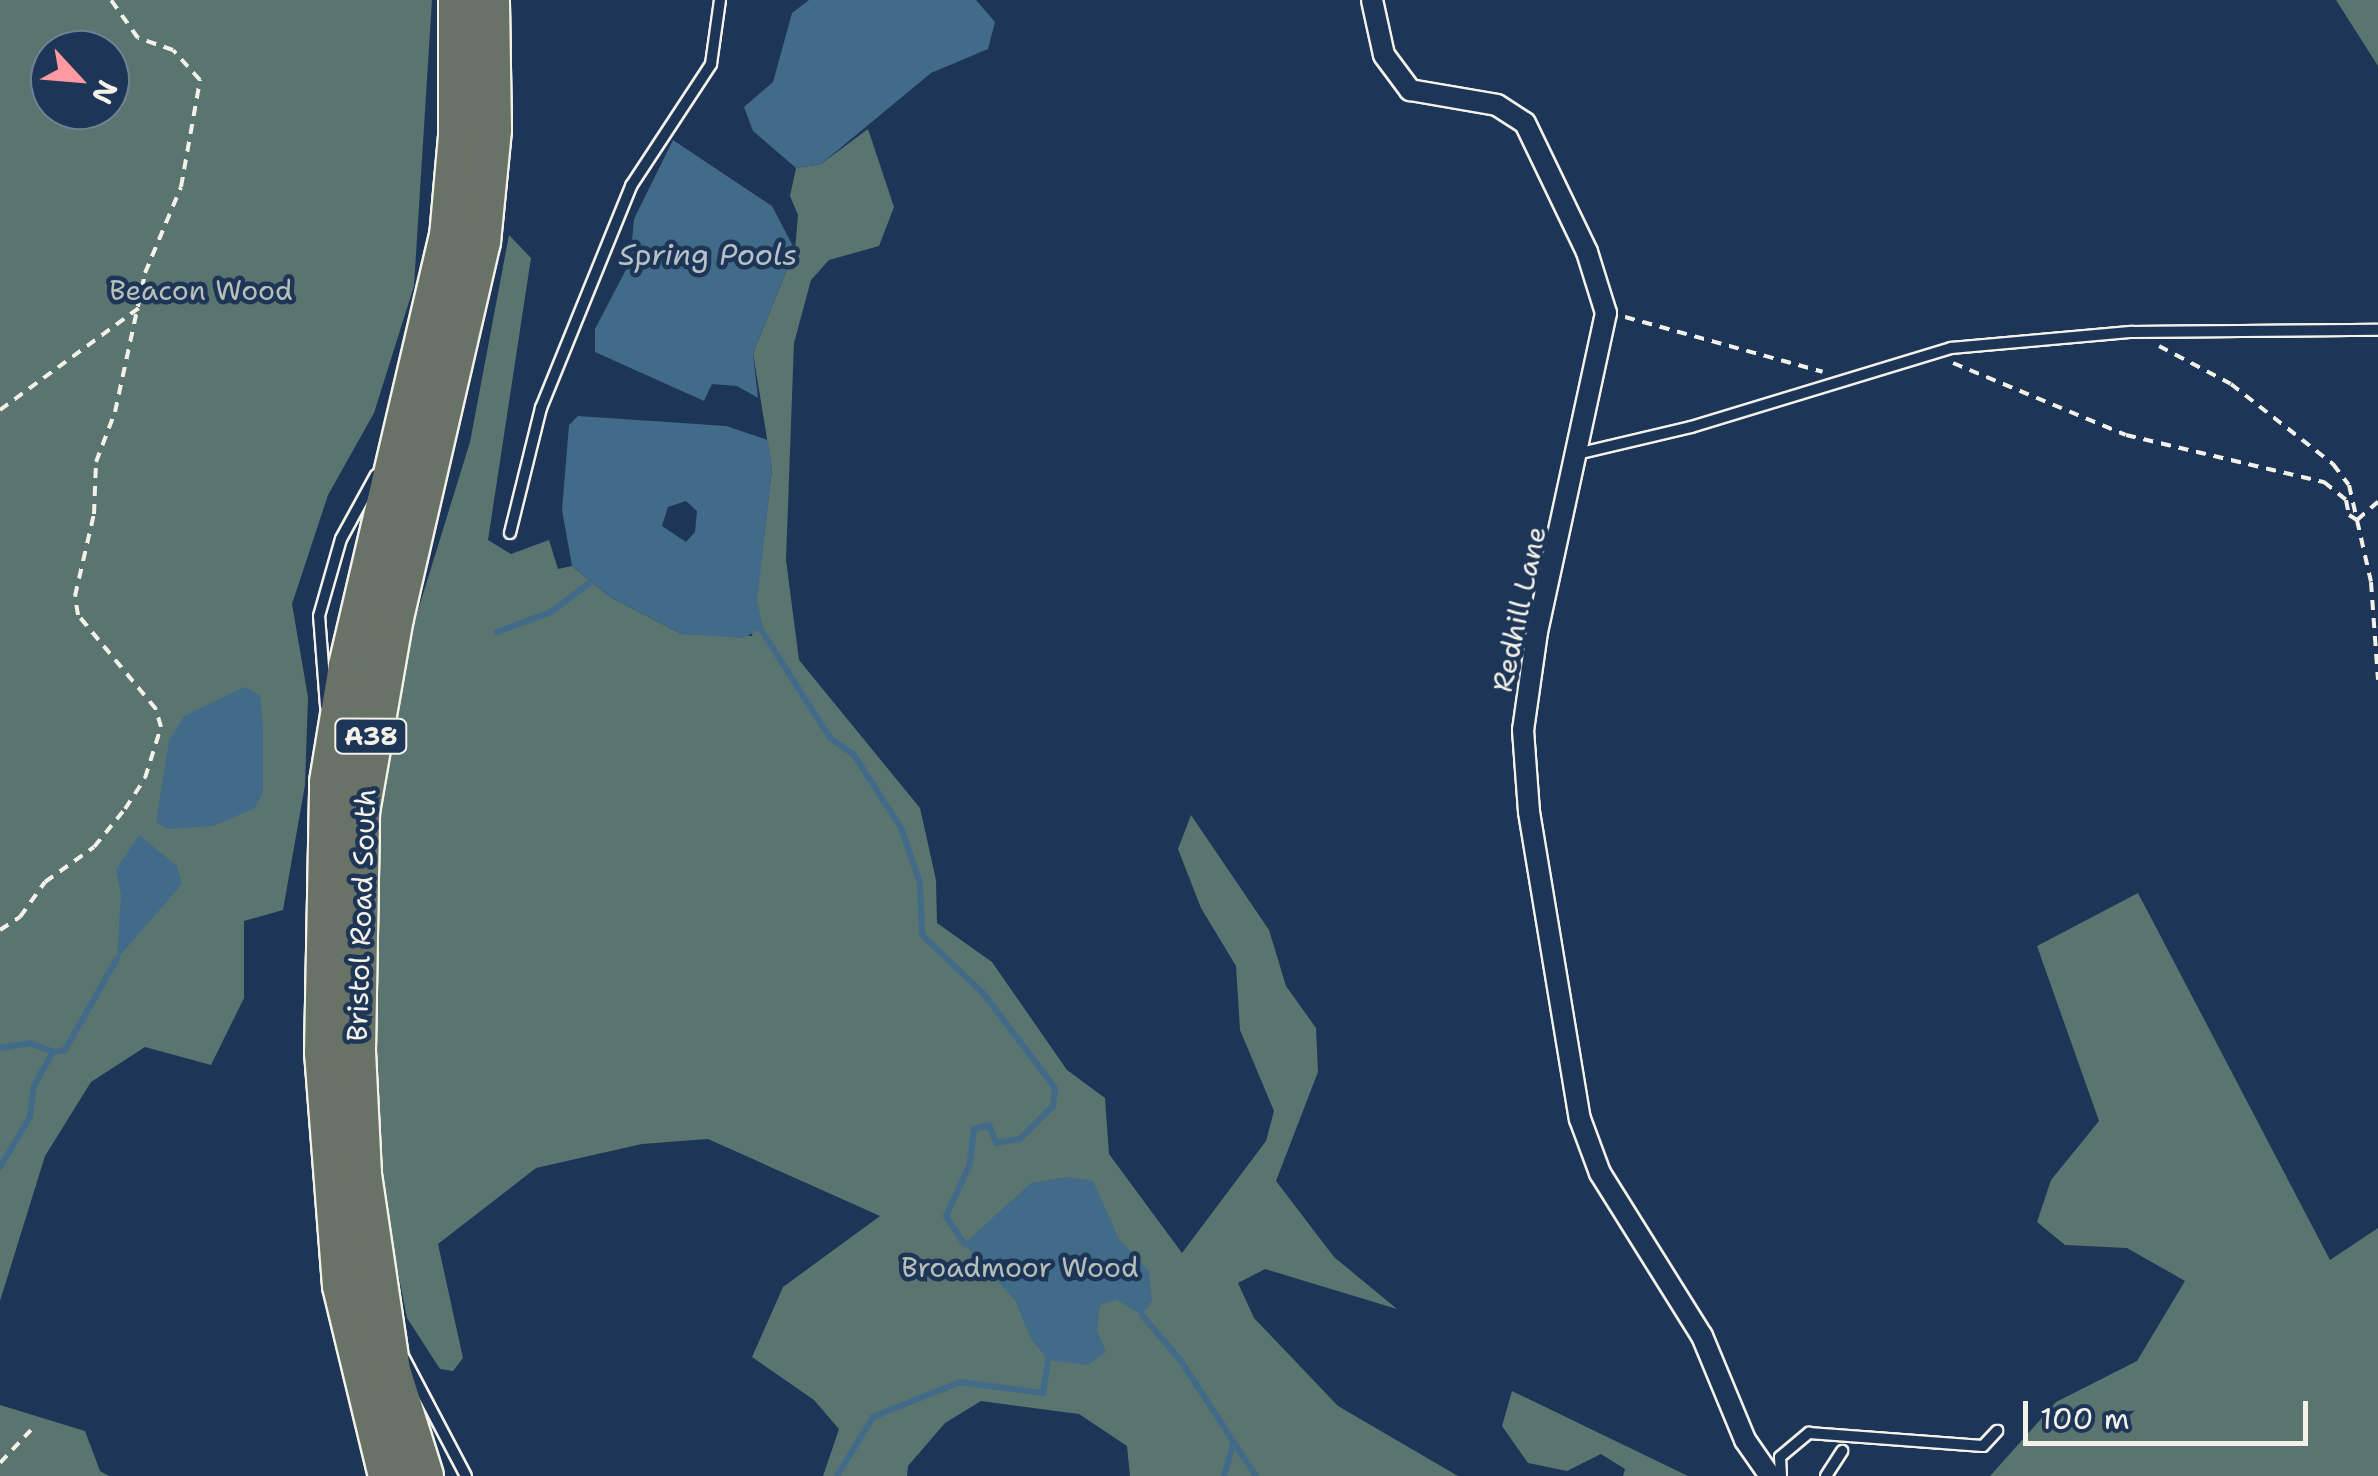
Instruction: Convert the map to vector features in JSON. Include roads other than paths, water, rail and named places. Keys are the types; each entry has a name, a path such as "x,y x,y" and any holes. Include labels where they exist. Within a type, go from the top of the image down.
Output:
{"highway":[{"name":"Bristol Road South","path":"388,1476 342,1286 330,1131 324,1053 332,751 449,237 458,136 458,0"},
{"name":"Bristol Road South","path":"424,1476 380,1314 362,1174 356,1050 360,812 394,618 464,338 481,242 492,130 490,0"}],"street":[{"name":"Redhill Lane","path":"1372,0 1384,55 1410,90 1497,105 1526,123 1587,252 1606,313 1580,453 1537,632 1523,730 1528,812 1572,1086 1600,1173 1702,1336 1744,1440 1770,1476"}],"lane":[{"path":"510,533 541,408 631,186 711,64 720,0"},
{"path":"1580,453 1933,353 2132,332 2378,330"},
{"path":"380,1314 466,1476"},
{"path":"1781,1476 1780,1457 1809,1433 1983,1446 1997,1431"},
{"path":"1826,1476 1842,1451"}],"water":[{"path":"809,0 976,0 995,22 988,49 931,73 821,164 796,168 753,131 744,107 773,82 792,13"},
{"name":"Spring Pools","path":"673,140 772,206 795,250 753,353 758,398 737,386 712,384 704,401 595,352 595,329 630,262 634,219"},
{"path":"578,416 726,426 768,440 772,469 757,601 763,627 744,638 682,634 610,597 572,566 562,510 569,425","holes":["686,501 697,511 695,532 686,542 662,526 668,507"]},
{"path":"245,687 260,695 263,725 263,792 255,808 213,826 168,829 156,822 169,741 184,716"},
{"path":"139,835 177,866 182,884 117,959 121,895 116,870"},
{"path":"1067,1177 1093,1181 1119,1239 1149,1271 1152,1301 1142,1315 1117,1300 1100,1305 1097,1330 1106,1352 1088,1365 1048,1360 1031,1339 1015,1300 964,1244 1031,1183"}],"waterway":[{"path":"497,632 551,612 591,582"},
{"path":"760,628 830,738 854,755 901,828 920,883 922,935 983,993 1055,1088 1053,1106 1020,1139 996,1143 989,1125 974,1129 970,1164 946,1216 964,1244"},
{"path":"0,1167 30,1117 34,1086 53,1052 65,1050 117,959"},
{"path":"0,1048 30,1043 53,1052"},
{"path":"1142,1315 1181,1361 1256,1476"},
{"path":"837,1476 873,1417 960,1382 1043,1393 1048,1360"},
{"path":"1224,1476 1233,1445"}],"park label":[{"name":"Beacon Wood","path":"201,290"},
{"name":"Broadmoor Wood","path":"1020,1267"}]}
